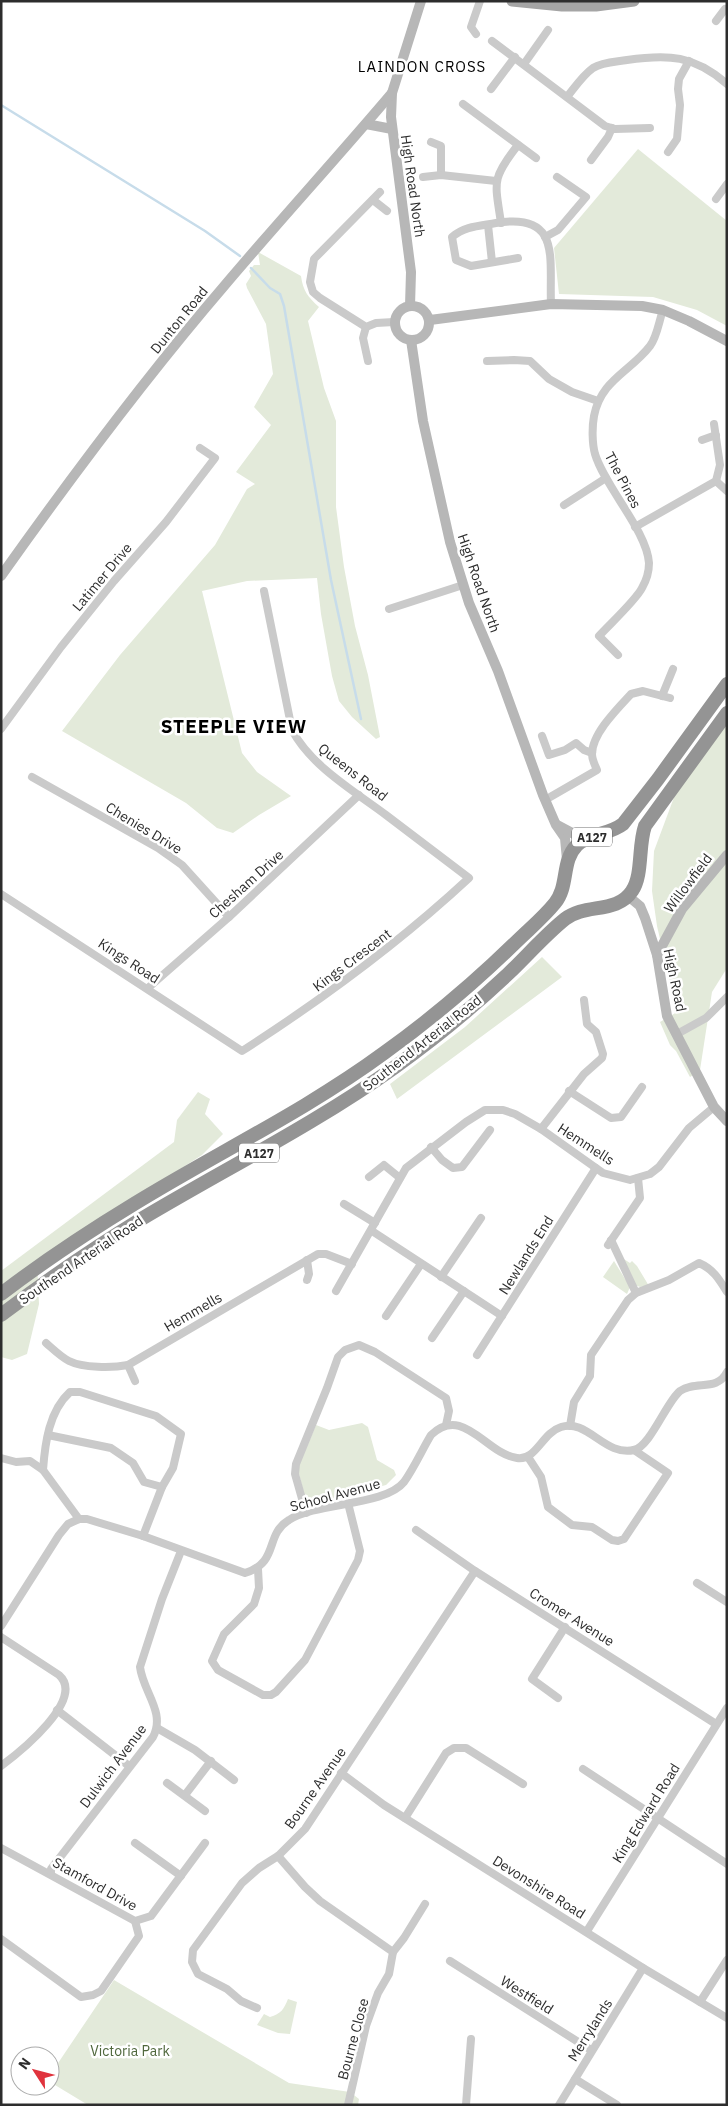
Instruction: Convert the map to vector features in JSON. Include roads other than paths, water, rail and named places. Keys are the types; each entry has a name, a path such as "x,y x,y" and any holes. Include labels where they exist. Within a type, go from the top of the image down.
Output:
{"highway":[{"name":"Southend Arterial Road","path":"1,1294 63,1249 135,1204 327,1092 383,1054 438,1012 495,962 549,910 562,893 567,863 575,847 590,837 605,834 623,824 727,684"},
{"path":"628,896 637,882 640,843 645,826 727,713"},
{"name":"Southend Arterial Road","path":"1,1315 71,1264 143,1218 295,1132 395,1067 446,1028 506,976 574,912 619,904 628,896"}],"main road":[{"path":"512,1 562,6 596,6 634,1"}],"street":[{"path":"392,93 421,1"},
{"path":"476,34 471,27 480,1"},
{"path":"716,21 726,10 720,1"},
{"path":"524,64 548,30"},
{"path":"492,41 605,126 624,130 650,128"},
{"path":"567,97 594,68 604,64 659,57 674,56 704,66 727,84"},
{"path":"491,89 514,57"},
{"path":"668,152 677,139 680,105 679,79 689,61"},
{"name":"Dunton Road","path":"1,576 87,458 162,362 224,286 392,93"},
{"name":"High Road North","path":"392,93 392,129 411,272 410,306"},
{"path":"463,104 536,158"},
{"path":"366,124 392,129"},
{"path":"591,160 608,137 612,128"},
{"path":"431,142 441,146 440,175"},
{"path":"501,222 496,181 503,164 518,145"},
{"path":"423,178 440,175 496,181"},
{"path":"545,237 558,230 586,196 557,176"},
{"path":"716,199 725,186"},
{"path":"366,327 313,292 310,282 311,268 314,259 380,192"},
{"path":"373,200 387,211"},
{"path":"518,258 471,266 456,260 452,237 462,229 501,222 525,221 541,230 545,237 552,266 551,304"},
{"path":"488,225 492,262"},
{"path":"430,320 551,304 619,304 663,310 708,330 727,341"},
{"path":"410,306 419,308 427,313 430,320 426,332 422,336 411,340 397,332 394,322 399,312 410,306"},
{"name":"The Pines","path":"618,655 599,636 642,590 647,577 649,563 646,550 635,527 606,478 595,453 593,427 598,402 613,380 651,345 663,310"},
{"path":"366,327 376,323 394,322"},
{"path":"366,327 363,338 368,361"},
{"name":"High Road North","path":"411,340 423,421 438,496 463,585 518,723 545,800 556,825 565,838 567,863"},
{"path":"365,348 375,345"},
{"path":"487,361 530,361 549,379 572,392 598,402"},
{"path":"635,527 716,481 720,466 714,424"},
{"path":"702,440 716,435"},
{"name":"Latimer Drive","path":"1,729 61,647 114,581 166,522 215,458 200,448"},
{"path":"564,505 606,478"},
{"path":"716,481 727,491"},
{"path":"389,609 463,585"},
{"name":"Queens Road","path":"264,591 292,730 299,743 310,755 359,795 469,878"},
{"path":"545,800 597,770 592,754 598,734 631,694 643,691 666,697 672,668"},
{"path":"542,736 549,756 565,750 576,742 584,750 592,754"},
{"name":"Chenies Drive","path":"32,777 166,854 182,866 229,917"},
{"name":"Chesham Drive","path":"148,988 229,917 359,795"},
{"path":"556,825 574,834 590,837"},
{"name":"Willowfield","path":"657,955 682,909 727,855"},
{"name":"Kings Crescent","path":"242,1051 298,1016 359,972 410,932 469,878"},
{"name":"Kings Road","path":"1,894 242,1051"},
{"name":"High Road","path":"628,896 640,906 657,955 667,1016 714,1107 727,1121"},
{"path":"677,1034 706,1018 727,997"},
{"path":"541,1129 569,1091 602,1058 596,1032 588,1024 584,1000"},
{"path":"569,1091 611,1118 621,1117 642,1087"},
{"path":"636,1293 609,1243 640,1198 638,1178 650,1174 659,1167 688,1128 714,1107"},
{"name":"Hemmells","path":"336,1291 406,1168 475,1115 485,1110 503,1110 515,1114 541,1129 603,1173 621,1178 638,1178"},
{"path":"431,1148 453,1168 462,1167 490,1130"},
{"path":"369,1177 384,1165 400,1178"},
{"name":"Newlands End","path":"477,1355 596,1168"},
{"path":"344,1204 421,1264 502,1316"},
{"path":"442,1277 481,1218"},
{"name":"Hemmells","path":"46,1343 69,1361 96,1367 128,1365 318,1254 326,1254 352,1264"},
{"path":"307,1260 309,1274 307,1280"},
{"path":"570,1426 574,1402 590,1376 591,1355 628,1300 636,1293 669,1280 699,1263 708,1267 716,1275 727,1292"},
{"path":"386,1316 421,1264"},
{"path":"432,1338 464,1291"},
{"path":"306,1513 295,1474 296,1464 338,1357 345,1350 359,1345 375,1352 446,1398 449,1411 446,1425 469,1429 510,1457 520,1459 528,1457 546,1435 556,1428 570,1426 578,1426 612,1448 623,1451 639,1449 680,1391 693,1385 712,1385 724,1377 727,1372"},
{"path":"128,1365 135,1381"},
{"path":"43,1470 48,1435 61,1400 70,1392 80,1392 156,1416 181,1434 173,1468 162,1487 143,1536"},
{"name":"School Avenue","path":"258,1569 267,1558 276,1533 288,1520 306,1513 390,1493 403,1483 431,1436 437,1429 446,1425"},
{"path":"48,1435 111,1448 133,1462 144,1482 162,1487"},
{"path":"528,1457 541,1477 548,1507 572,1525 592,1527 612,1540 618,1541 624,1539 668,1473 634,1450"},
{"path":"1,1458 16,1462 30,1462 43,1470 79,1519"},
{"path":"1,1626 59,1535 68,1524 79,1519 87,1519 143,1536 245,1573 258,1569 260,1588 254,1604 224,1634 212,1661 218,1670 246,1684 262,1695 271,1695 305,1660 358,1560 360,1551 348,1503"},
{"name":"Cromer Avenue","path":"416,1530 475,1571 716,1724"},
{"name":"Dulwich Avenue","path":"51,1874 51,1869 157,1728 158,1721 155,1709 141,1675 140,1667 162,1599 181,1551"},
{"name":"Bourne Avenue","path":"257,2008 198,1974 192,1962 193,1950 242,1882 278,1856 305,1829 475,1571"},
{"path":"697,1583 727,1602"},
{"path":"558,1698 532,1679 565,1628"},
{"path":"1,1637 63,1679 66,1690 57,1710 39,1735 1,1766"},
{"name":"King Edward Road","path":"586,1931 727,1708"},
{"path":"57,1710 129,1766"},
{"path":"157,1728 211,1761 234,1780"},
{"path":"405,1818 446,1754 454,1748 466,1748 523,1784"},
{"path":"185,1795 211,1761"},
{"path":"583,1769 727,1864"},
{"name":"Devonshire Road","path":"341,1774 384,1805 643,1968 727,2018"},
{"path":"167,1783 205,1810"},
{"path":"135,1843 180,1876"},
{"name":"Stamford Drive","path":"1,1848 135,1921 151,1916 205,1843"},
{"path":"278,1856 320,1901 393,1952"},
{"name":"Bourne Close","path":"348,2105 366,2026 378,1993 389,1974 393,1952 425,1904"},
{"path":"1,1940 81,1997 93,1995 101,1991 139,1936 135,1921"},
{"path":"700,2002 727,1960"},
{"name":"Westfield","path":"450,1961 591,2050"},
{"name":"Merrylands","path":"559,2105 643,1968"},
{"path":"466,2105 471,2039"},
{"path":"575,2079 617,2105"}],"waterway":[{"path":"1,105 205,231 240,256"},
{"path":"251,268 270,288 280,294 284,306 331,580 361,719"}],"district":[{"name":"LAINDON CROSS","path":"422,66"},
{"name":"STEEPLE VIEW","path":"234,726"}],"park label":[{"name":"Victoria Park","path":"130,2051"}]}
